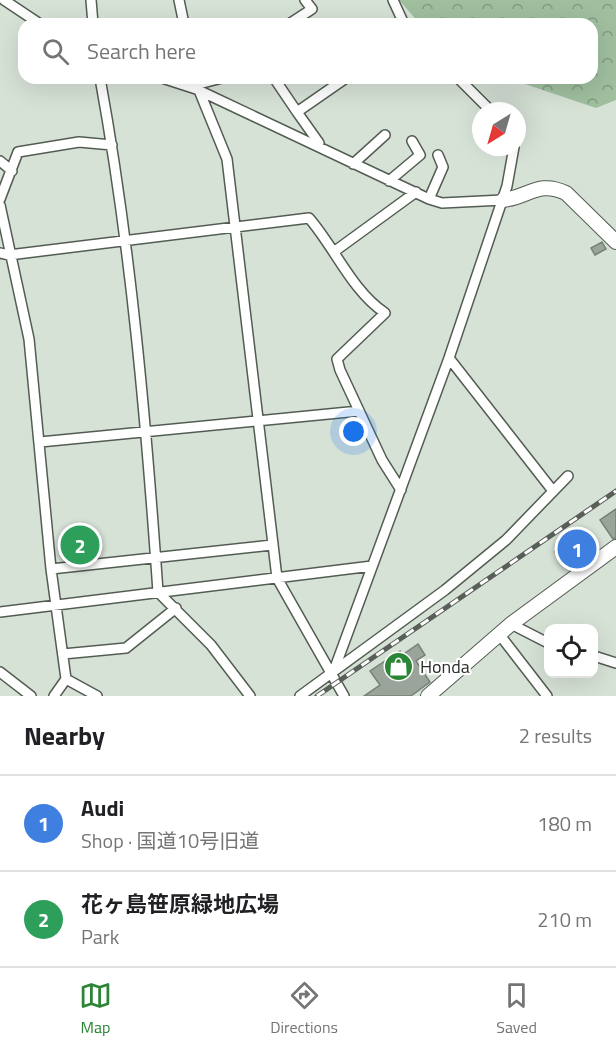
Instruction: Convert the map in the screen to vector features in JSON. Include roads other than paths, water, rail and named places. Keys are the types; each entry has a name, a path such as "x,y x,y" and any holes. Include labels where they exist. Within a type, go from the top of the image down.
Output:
{"street":[{"path":"4,0 31,18"},
{"path":"91,0 92,18"},
{"path":"179,0 183,18"},
{"path":"298,18 312,9 305,0"},
{"path":"393,0 401,18"},
{"path":"101,84 125,242 147,432 158,592 211,645 250,696"},
{"path":"195,84 320,145 353,164 442,203 515,199 546,186 557,189 566,193 616,242"},
{"path":"195,84 226,159 277,578 344,696"},
{"path":"278,84 320,145"},
{"path":"297,112 337,84"},
{"path":"464,84 481,102"},
{"path":"353,164 385,135"},
{"path":"389,181 420,154 412,141"},
{"path":"0,199 18,152 79,142 112,145"},
{"path":"429,199 443,167 438,155"},
{"path":"333,674 449,358 502,200 512,156"},
{"path":"0,161 12,171"},
{"path":"335,251 416,192"},
{"path":"0,205 5,254 29,339 51,569 66,679 54,696"},
{"path":"5,254 234,230 309,218 335,251 367,301 385,313 338,358 340,370 382,460 402,490"},
{"path":"449,358 553,491"},
{"path":"40,441 359,411"},
{"path":"300,696 333,674 506,540 568,476"},
{"path":"51,569 272,545"},
{"path":"428,696 499,633 616,547"},
{"path":"0,612 372,566"},
{"path":"63,654 126,648 176,608"},
{"path":"511,624 544,640"},
{"path":"499,633 547,696"},
{"path":"598,657 616,663"},
{"path":"0,672 31,696"},
{"path":"66,679 97,696"}],"railway":[{"path":"317,696 616,491"}],"place":[{"name":"花ヶ島笹原緑地広場","path":"80,545"},
{"name":"Audi","path":"577,549"},
{"name":"Honda","path":"399,666"}]}
